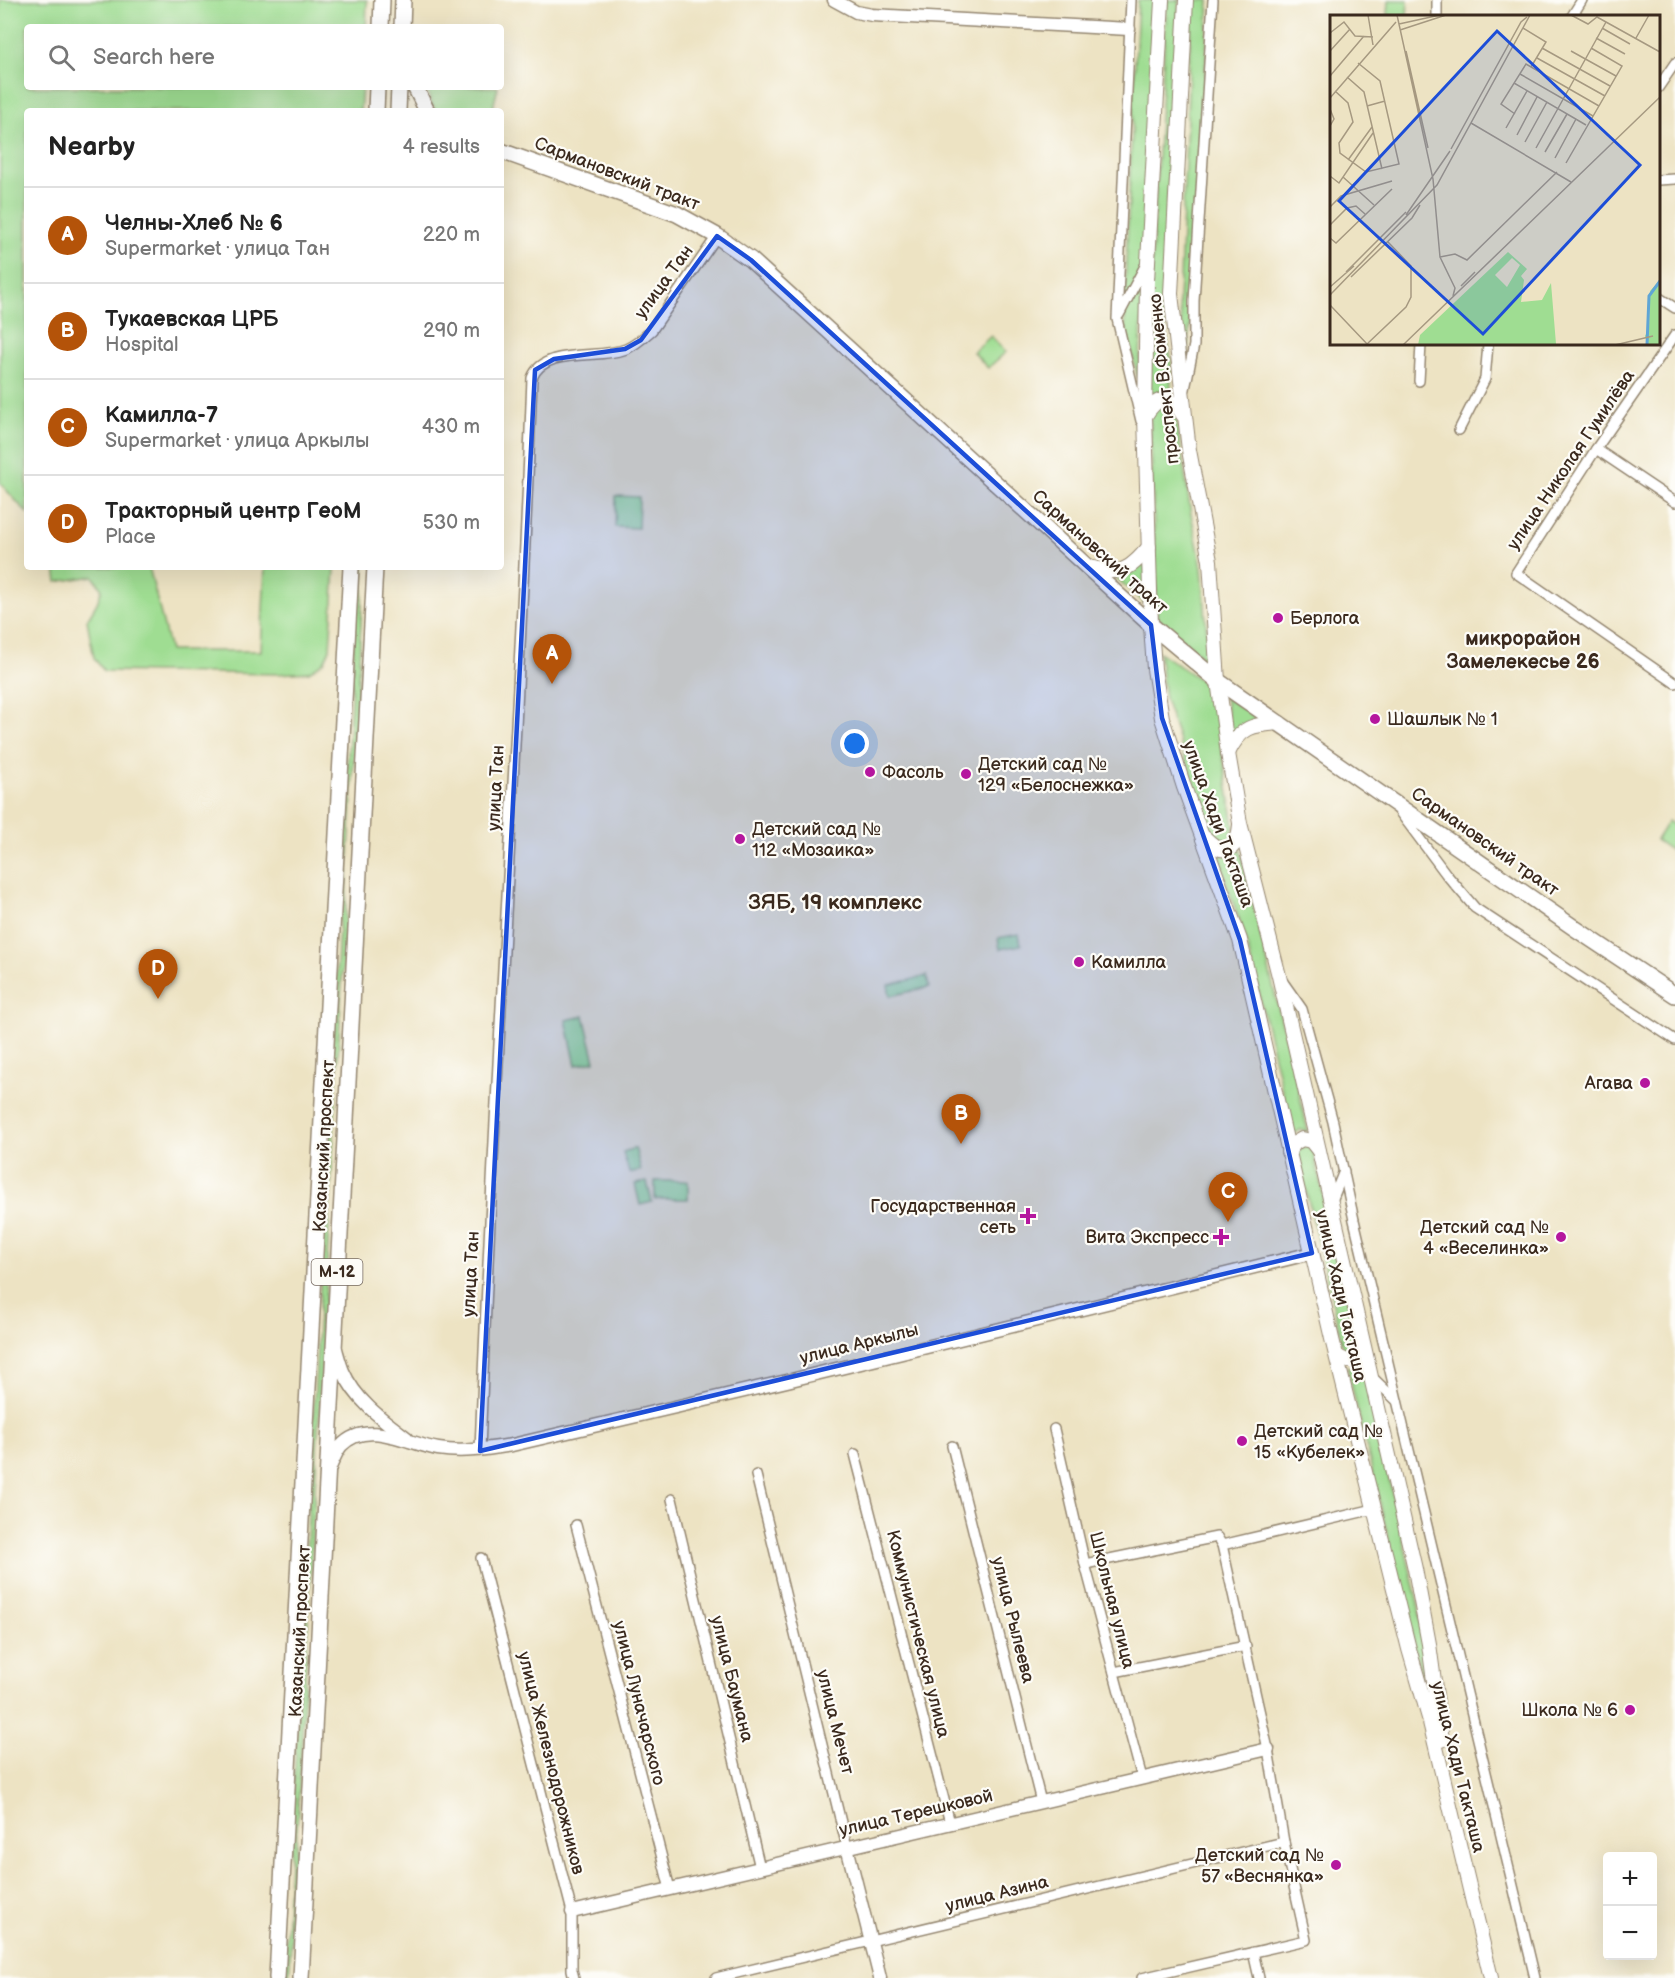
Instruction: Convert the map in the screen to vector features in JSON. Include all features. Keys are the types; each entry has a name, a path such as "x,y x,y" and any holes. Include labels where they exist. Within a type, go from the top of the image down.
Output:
{"main road":[{"path":"381,24 382,0"},
{"name":"проспект В.Фоменко","path":"1151,625 1145,416 1149,259 1162,0"},
{"name":"проспект В.Фоменко","path":"1186,0 1171,294 1184,417 1210,561 1218,681"},
{"path":"403,2 404,24"},
{"path":"376,108 377,90"},
{"path":"398,108 399,90"},
{"path":"413,90 413,108"},
{"path":"415,90 425,108"},
{"name":"Сармановский тракт","path":"504,152 668,210 717,236 751,260 1151,625 1218,681 1675,995"},
{"path":"1145,416 1157,401 1170,400 1184,417"},
{"path":"1089,567 1109,572 1127,569 1149,547"},
{"name":"Казанский проспект","path":"278,1978 301,1491 314,1290 351,570"},
{"name":"Казанский проспект","path":"300,1978 375,570"},
{"name":"улица Хади Такташа","path":"1151,625 1162,718 1184,787 1240,940 1312,1253 1374,1509 1429,1718 1491,1978"},
{"name":"улица Хади Такташа","path":"1218,681 1240,823 1279,976 1415,1569 1429,1644 1442,1737 1500,1978"},
{"path":"1228,753 1233,742 1246,729 1256,725 1280,723"},
{"path":"1203,836 1214,847 1221,850 1229,849 1235,843 1240,823"},
{"path":"1288,1152 1295,1143 1302,1139 1311,1141 1319,1151"},
{"path":"1337,1356 1346,1362 1353,1362 1359,1358 1364,1349"}],"street":[{"path":"834,0 847,8 872,15 1130,29"},
{"path":"1131,0 1117,319 1146,441"},
{"path":"1183,400 1194,345 1194,301 1213,0"},
{"path":"1573,15 1582,0"},
{"path":"1660,86 1675,63"},
{"path":"1660,180 1675,179"},
{"name":"улица Тан","path":"480,1450 532,378 535,370 546,362 625,349 641,340 652,330 717,236"},
{"path":"1117,319 1149,259"},
{"path":"1660,298 1675,308"},
{"name":"улица Николая Гумилёва","path":"1675,335 1596,449 1516,573 1675,683"},
{"path":"1419,381 1420,345"},
{"path":"1459,430 1485,379 1488,345"},
{"path":"1596,449 1675,502"},
{"path":"1390,800 1475,908 1675,1040"},
{"path":"1279,976 1302,1009 1334,1122 1397,1401 1535,1978"},
{"path":"1331,1203 1344,1171"},
{"name":"улица Аркылы","path":"328,1472 341,1446 359,1434 378,1433 439,1449 480,1450 512,1445 787,1381 1312,1253"},
{"path":"333,1338 343,1372 358,1396 413,1443"},
{"path":"1370,1375 1397,1401"},
{"name":"Школьная улица","path":"1054,1429 1086,1564 1142,1778"},
{"name":"улица Рылеева","path":"952,1446 1041,1802"},
{"name":"Коммунистическая улица","path":"855,1454 950,1823"},
{"name":"улица Мечет","path":"756,1475 880,1978"},
{"name":"улица Баумана","path":"672,1499 760,1868"},
{"path":"1086,1564 1220,1541 1374,1509"},
{"name":"улица Луначарского","path":"576,1525 670,1889"},
{"path":"1142,1978 1306,1940 1284,1842 1268,1749 1246,1646 1220,1541"},
{"name":"улица Железнодорожников","path":"481,1558 572,1912 574,1978"},
{"path":"1114,1672 1246,1646"},
{"name":"улица Терешковой","path":"572,1912 1268,1749"},
{"name":"улица Азина","path":"716,1978 1284,1842"},
{"path":"1253,1952 1259,1978"}],"highlighted area":[{"path":"717,236 751,260 1151,625 1162,718 1240,940 1312,1253 480,1451 535,370 554,359 625,349 641,340"}],"green space":[{"path":"0,0 367,0 366,24 24,24 24,90 362,90 360,108 24,108 24,510 0,483"},
{"path":"1138,0 1156,0 1139,382 1126,330 1124,309"},
{"path":"1167,0 1179,0 1164,269 1165,323 1171,359 1171,393 1160,392 1149,396 1150,293"},
{"path":"1192,0 1209,0 1187,364 1179,303"},
{"path":"1389,0 1408,0 1407,15 1388,15"},
{"path":"428,90 497,90 493,108 434,108"},
{"path":"991,336 1006,352 988,368 973,352"},
{"path":"1161,404 1173,409 1176,418 1202,567 1209,663 1157,617 1150,413"},
{"path":"616,496 639,497 638,528 615,527"},
{"path":"1146,558 1147,605 1114,576"},
{"path":"55,570 150,570 170,651 261,651 265,570 335,570 330,649 324,662 309,672 277,674 104,671 94,658 87,620 102,589 93,576 57,582"},
{"path":"358,570 364,570 289,1978 284,1978"},
{"path":"1159,652 1212,688 1234,826 1230,839 1226,841 1223,842 1215,837 1208,827 1165,699"},
{"path":"1225,697 1259,719 1231,736"},
{"path":"1668,821 1675,826 1675,853 1656,840"},
{"path":"1240,849 1308,1131 1300,1130 1293,1135 1245,936 1226,882 1220,854"},
{"path":"1019,934 1021,945 1000,949 998,938"},
{"path":"927,976 929,987 890,996 888,985"},
{"path":"584,1016 595,1061 576,1065 566,1020"},
{"path":"1308,1146 1313,1151 1359,1349 1354,1355 1347,1355 1344,1351 1297,1152 1302,1147"},
{"path":"635,1148 641,1170 629,1173 623,1152"},
{"path":"655,1181 688,1181 688,1199 655,1199"},
{"path":"647,1182 652,1202 640,1205 635,1184"},
{"path":"1362,1363 1419,1608 1433,1725 1347,1366 1354,1369"}],"place":[{"name":"Берлога","path":"1278,618"},
{"name":"Челны-Хлеб № 6","path":"552,684"},
{"name":"Шашлык № 1","path":"1375,719"},
{"name":"Фасоль","path":"870,772"},
{"name":"Детский сад № 129 «Белоснежка»","path":"966,774"},
{"name":"Детский сад № 112 «Мозаика»","path":"740,839"},
{"name":"Камилла","path":"1079,962"},
{"name":"Тракторный центр ГеоМ","path":"158,999"},
{"name":"Агава","path":"1645,1083"},
{"name":"Тукаевская ЦРБ","path":"961,1144"},
{"name":"Государственная сеть","path":"1028,1216"},
{"name":"Камилла-7","path":"1228,1222"},
{"name":"Вита Экспресс","path":"1221,1237"},
{"name":"Детский сад № 4 «Веселинка»","path":"1561,1237"},
{"name":"Детский сад № 15 «Кубелек»","path":"1242,1441"},
{"name":"Школа № 6","path":"1630,1710"},
{"name":"Детский сад № 57 «Веснянка»","path":"1336,1865"}],"district":[{"name":"микрорайон Замелекесье 26","path":"1523,650"},
{"name":"ЗЯБ, 19 комплекс","path":"835,902"}]}
